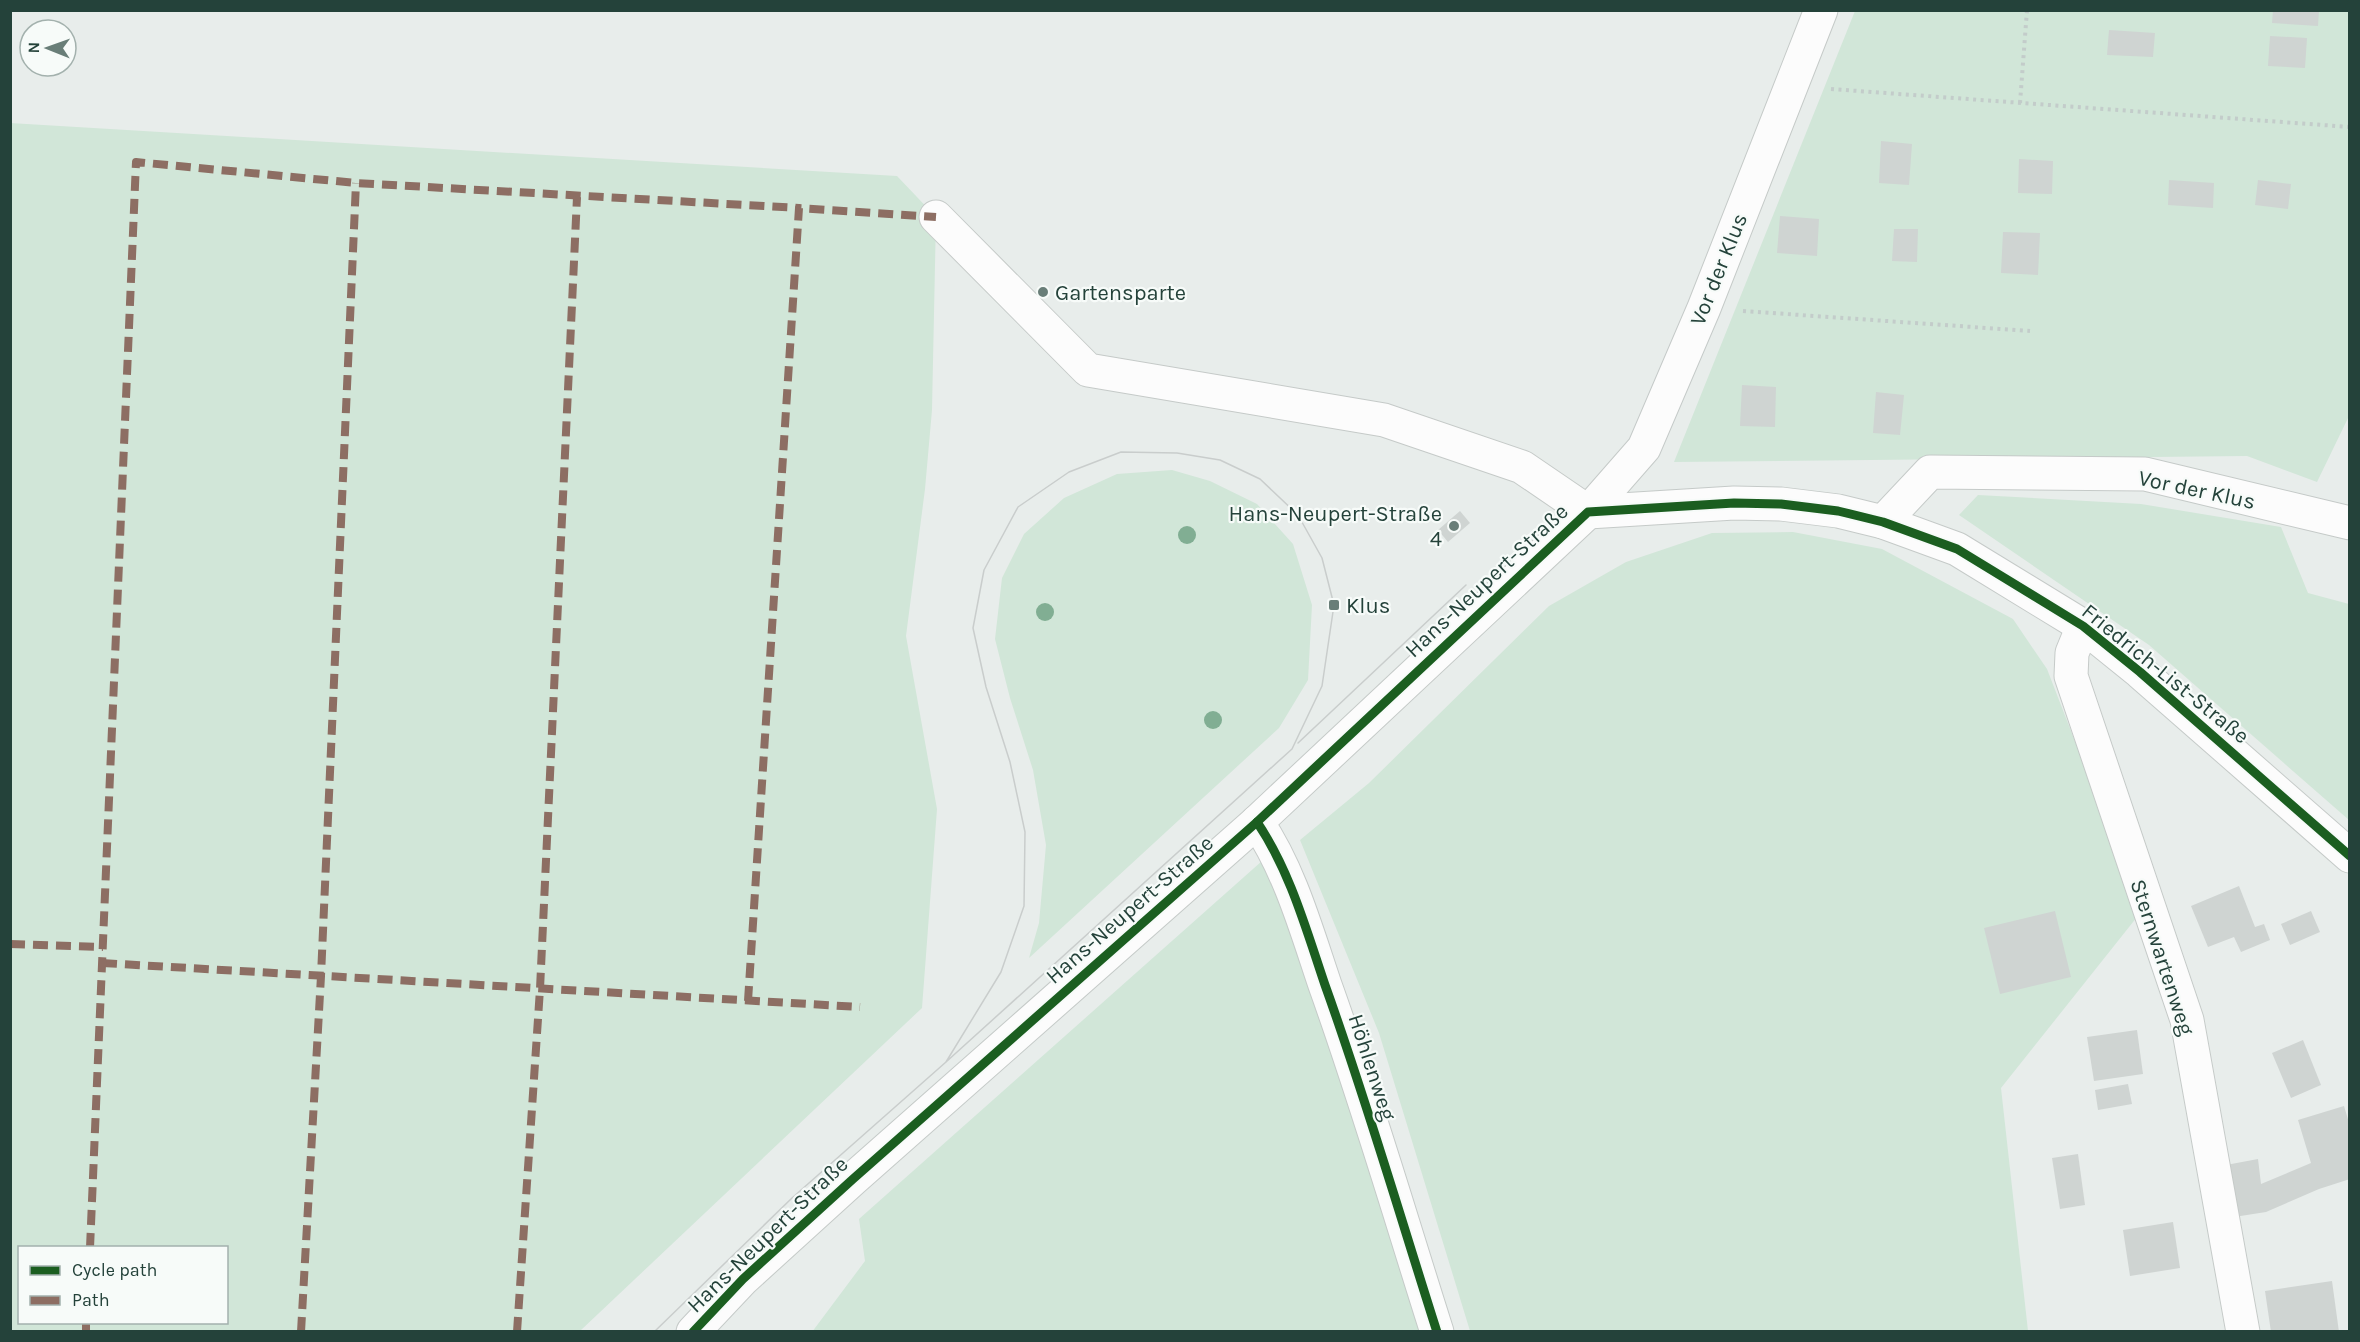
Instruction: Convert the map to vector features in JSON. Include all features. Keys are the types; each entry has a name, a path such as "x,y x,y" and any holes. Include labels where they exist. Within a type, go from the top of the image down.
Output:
{"street":[{"name":"Vor der Klus","path":"1588,512 1644,448 1704,308 1821,10"},
{"path":"936,217 1088,370 1384,420 1522,467 1588,512"},
{"name":"Vor der Klus","path":"1883,522 1930,472 2145,474 2349,523"},
{"name":"Friedrich-List-Straße","path":"1588,512 1734,503 1781,504 1838,511 1883,522 1957,549 2083,626 2140,672 2349,855"},
{"name":"Hans-Neupert-Straße","path":"693,1332 743,1279 844,1186 1257,822 1588,512"},
{"name":"Sternwartenweg","path":"2083,626 2072,653 2071,676 2187,1020 2243,1332"},
{"name":"Höhlenweg","path":"1257,822 1272,844 1291,886 1348,1051 1437,1332"}],"path":[{"path":"2020,103 2027,10"},
{"path":"1792,86 2349,127"},
{"path":"1704,308 2030,331"}],"green space":[{"path":"1855,11 2349,11 2349,416 2317,482 2247,456 1674,462"},
{"path":"10,123 897,176 936,217 932,410 925,489 906,636 937,809 922,1008 580,1331 11,1331"},
{"path":"1172,470 1210,481 1257,504 1293,544 1312,605 1308,680 1279,728 1029,958 1039,923 1046,845 1033,770 1010,698 995,639 1002,578 1024,534 1064,498 1117,474"},
{"path":"1978,495 2141,504 2281,527 2308,593 2349,604 2349,820 2149,645 1959,515"},
{"path":"1793,532 1882,549 2013,619 2047,669 2141,912 2001,1088 2028,1331 1470,1331 1379,1033 1300,840 1369,783 1549,606 1626,562 1712,533"},
{"path":"1262,861 1316,986 1420,1331 812,1332 865,1261 859,1219"}],"building":[{"path":"2273,10 2319,10 2318,26 2272,23"},
{"path":"2109,30 2155,33 2153,57 2107,55"},
{"path":"2270,36 2307,38 2305,68 2268,66"},
{"path":"1881,141 1912,144 1909,185 1879,183"},
{"path":"2019,159 2053,161 2052,194 2018,193"},
{"path":"2169,180 2214,183 2213,208 2168,205"},
{"path":"2258,180 2291,184 2288,209 2255,205"},
{"path":"1780,216 1819,219 1817,256 1777,253"},
{"path":"1894,229 1918,229 1917,262 1892,261"},
{"path":"2003,232 2040,233 2038,275 2001,273"},
{"path":"1742,385 1776,387 1775,427 1740,426"},
{"path":"1876,392 1904,395 1900,435 1873,433"},
{"name":"Hans-Neupert-Straße 4","path":"1460,511 1470,523 1448,542 1438,530"},
{"path":"2239,886 2255,927 2264,924 2270,940 2241,952 2234,937 2208,947 2191,906"},
{"path":"2055,911 2071,977 2000,994 1984,928"},
{"path":"2311,911 2320,932 2290,945 2281,924"},
{"path":"2137,1030 2143,1074 2094,1081 2087,1037"},
{"path":"2303,1040 2321,1085 2291,1098 2272,1053"},
{"path":"2128,1084 2132,1104 2098,1110 2095,1090"},
{"path":"2344,1106 2350,1126 2350,1179 2319,1189 2266,1212 2234,1217 2226,1165 2258,1159 2261,1184 2311,1163 2298,1120"},
{"path":"2078,1154 2085,1205 2060,1209 2052,1158"},
{"path":"2173,1222 2180,1268 2130,1276 2123,1230"},
{"path":"2332,1281 2339,1332 2271,1332 2265,1291"}],"tram line":[{"path":"654,1332 792,1198 946,1062 1292,749 1322,686 1334,605 1322,558 1298,515 1260,479 1220,460 1177,453 1121,452 1069,472 1018,507 984,570 973,628 986,687 1010,762 1025,832 1024,906 1001,972 946,1062"},
{"path":"1298,743 1466,585"}],"marked path":[{"path":"90,1246 136,162 356,183 799,208"},
{"path":"301,1332 321,976 356,183"},
{"path":"517,1332 540,989 577,197"},
{"path":"748,1001 799,208 936,217"},
{"path":"10,944 103,947"},
{"path":"102,963 860,1007"},
{"path":"86,1324 86,1332"}],"cycle path":[{"path":"693,1332 743,1279 1257,822 1588,512 1734,503 1781,504 1838,511 1883,522 1957,549 2083,626 2140,672 2350,856"},
{"path":"1257,822 1279,860 1304,922 1369,1114 1437,1332"}],"place":[{"name":"Gartensparte","path":"1043,292"},
{"name":"Hans-Neupert-Straße 4","path":"1454,526"},
{"name":"Klus","path":"1334,605"}]}
